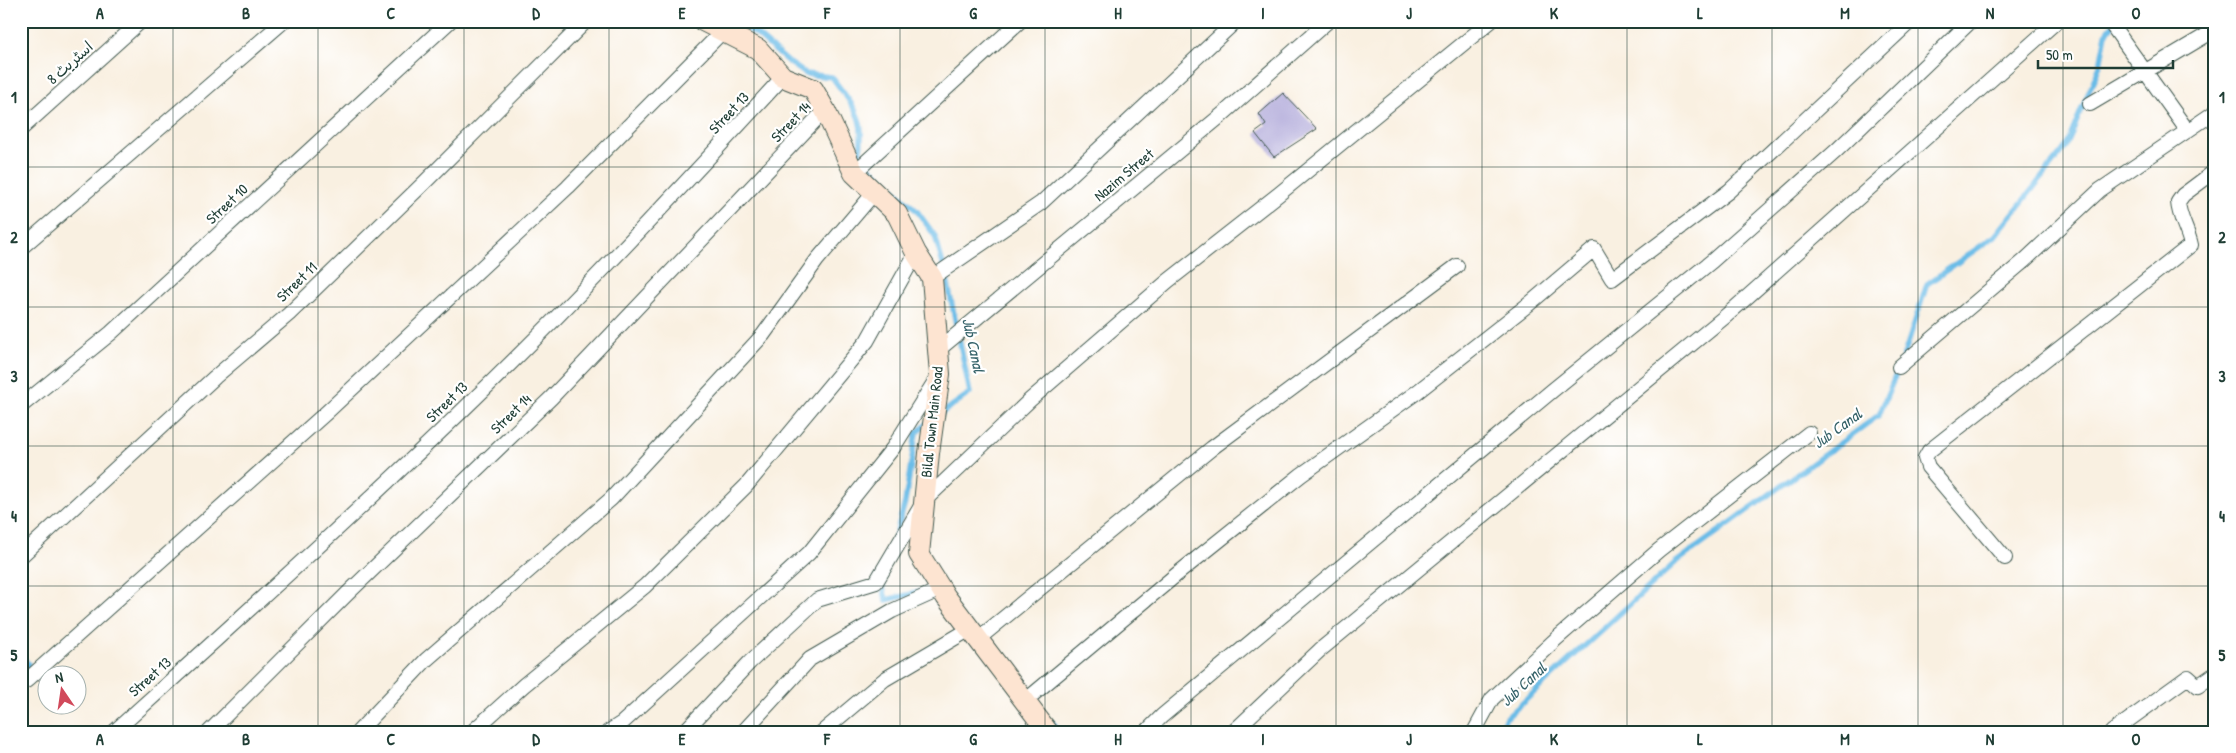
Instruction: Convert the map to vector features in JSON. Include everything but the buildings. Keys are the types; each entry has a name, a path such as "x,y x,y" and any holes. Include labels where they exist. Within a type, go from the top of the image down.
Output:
{"street":[{"name":"اسٹریٹ 8","path":"21,129 141,21"},
{"path":"21,248 284,21"},
{"name":"Street 10","path":"21,406 111,333 450,21"},
{"name":"Street 11","path":"21,556 215,377 289,314 586,21"},
{"name":"Bilal Town Main Road","path":"703,21 758,50 783,77 813,89 825,110 854,173 896,214 916,253 932,278 940,374 919,554 941,589 1048,732"},
{"path":"854,173 1020,21"},
{"path":"932,278 1041,203 1236,21"},
{"name":"Nazim Street","path":"938,350 1223,114 1328,21"},
{"path":"684,732 750,662 817,600 876,582 924,501 1030,400 1168,281 1279,194 1491,21"},
{"path":"1025,701 1301,474 1416,392 1529,304 1594,249 1612,279 1729,191 1911,21"},
{"path":"1146,732 1162,716 1539,402 1712,261 1836,152 1971,21"},
{"path":"1233,732 1320,650 1727,315 2057,21"},
{"path":"2109,21 2187,130"},
{"path":"2090,104 2215,30"},
{"path":"23,681 327,412 539,215 722,32"},
{"name":"Street 13","path":"114,732 341,526 514,360 704,164 783,77"},
{"name":"Street 14","path":"209,732 348,593 552,398 825,110"},
{"path":"1900,367 2024,261 2100,190 2215,112"},
{"path":"2005,558 1928,466 1925,458 1929,451 2191,245 2189,235 2179,214 2178,202 2183,195 2215,171"},
{"path":"358,732 426,660 611,499 763,335 817,260 874,193"},
{"path":"472,732 524,685 645,586 746,486 868,341 916,253"},
{"path":"822,732 885,678 974,634 1212,448 1457,266"},
{"path":"608,732 622,723 809,553 892,448 940,374"},
{"path":"1474,732 1492,699 1556,639 1659,550 1809,433"},
{"path":"743,732 810,659 892,611 941,589"},
{"path":"2112,732 2188,677 2198,686 2215,674"}],"waterway":[{"name":"Jub Canal","path":"732,21 755,33 787,61 806,74 832,77 857,113 861,132 859,157 917,211 935,236 946,275 970,393 939,415"},
{"name":"Jub Canal","path":"1903,358 1927,284 1995,236 2066,147 2100,65 2106,34 2112,26"},
{"name":"Jub Canal","path":"1501,732 1505,719 1675,563 1879,415 1899,367"},
{"name":"Jub Canal","path":"894,541 905,502 916,433 928,423"},
{"name":"Jub Canal","path":"881,578 886,600 920,592"},
{"path":"21,655 28,664 21,677"},
{"name":"Jub Canal","path":"1053,723 1060,732"}]}
